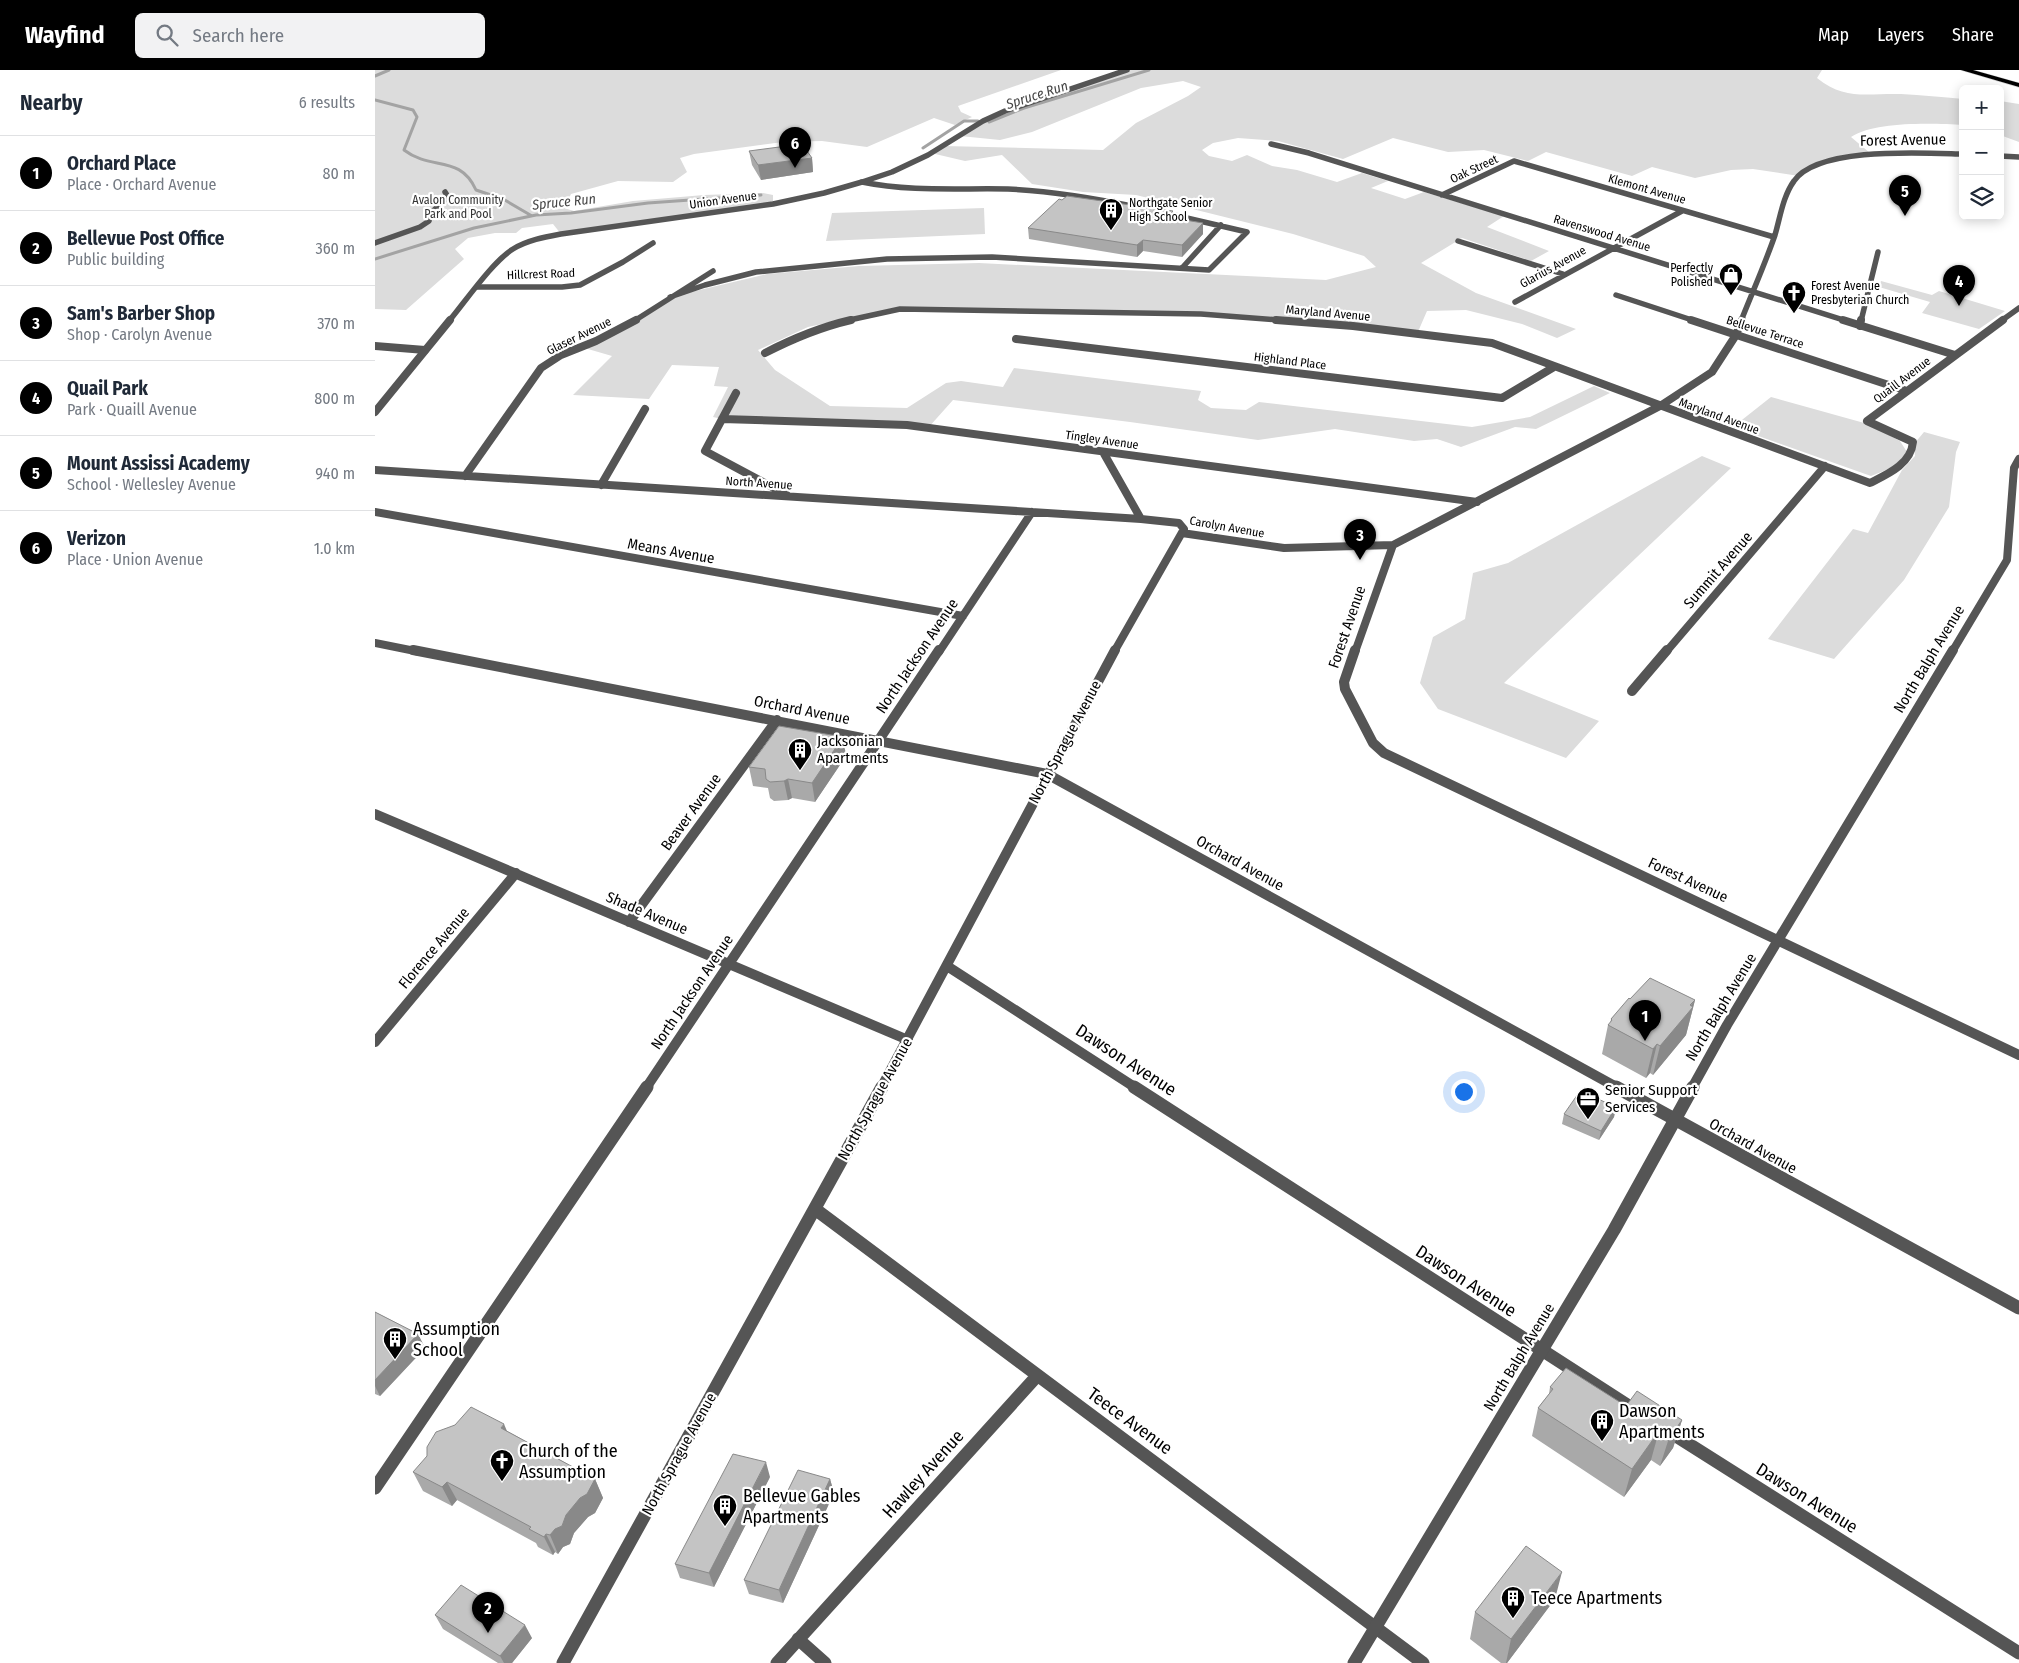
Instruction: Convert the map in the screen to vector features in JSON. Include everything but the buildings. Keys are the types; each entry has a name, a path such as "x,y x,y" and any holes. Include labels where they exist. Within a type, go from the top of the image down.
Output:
{"highway":[{"path":"1963,70 2019,85"}],"street":[{"name":"Union Avenue","path":"375,412 507,252 539,238 773,204 863,182 892,172 928,155 983,121 1005,111 1127,70"},
{"name":"Ravenswood Avenue","path":"1271,144 1309,153 1442,194 1955,355"},
{"name":"Forest Avenue","path":"1959,154 1890,152 1864,154 1836,159 1809,169 1794,181 1736,335 1711,372 1660,406 1393,545 1344,682 1345,689 1373,743 1378,748 2019,1055"},
{"path":"2004,156 2019,157"},
{"name":"Oak Street","path":"1442,194 1514,161"},
{"name":"Klemont Avenue","path":"1514,161 1774,237"},
{"path":"863,182 892,188 1022,190 1067,194 1144,208"},
{"path":"375,243 412,230 429,220 432,212 447,200 448,197 445,192"},
{"path":"670,297 712,283 756,272 887,259 992,257 1209,270 1247,232 1153,210"},
{"name":"Glarius Avenue","path":"1515,302 1563,274 1682,211"},
{"path":"1182,268 1221,225"},
{"path":"1458,241 1563,274"},
{"name":"Hillcrest Road","path":"477,287 562,287 581,285 622,263 653,243"},
{"path":"1860,326 1878,252"},
{"name":"Glaser Avenue","path":"465,476 541,368 561,355 624,327 713,271"},
{"name":"Bellevue Terrace","path":"1616,295 1907,391"},
{"name":"Quaill Avenue","path":"1870,483 1893,472 1910,456 1913,442 1867,421 1955,355 2016,314 2019,308"},
{"name":"Maryland Avenue","path":"765,353 786,342 832,324 900,310 1201,314 1353,326 1492,343 1870,483"},
{"name":"Highland Place","path":"1016,338 1502,398 1554,367"},
{"path":"375,346 425,350"},
{"path":"735,393 705,451 791,497"},
{"path":"375,401 385,400"},
{"path":"601,485 645,408"},
{"name":"Tingley Avenue","path":"722,419 907,426 1477,502"},
{"path":"1103,452 1141,520"},
{"name":"North Balph Avenue","path":"1355,1663 1614,1230 1727,1025 1780,940 2007,560 2014,468 2019,459"},
{"name":"Summit Avenue","path":"1632,691 1825,466"},
{"name":"North Avenue","path":"375,470 1141,520"},
{"name":"Means Avenue","path":"375,512 963,616"},
{"name":"North Jackson Avenue","path":"375,1488 730,964 1032,512"},
{"name":"Carolyn Avenue","path":"1141,520 1179,523 1185,527 1182,533 1284,548 1393,545"},
{"name":"North Sprague Avenue","path":"563,1663 907,1040 1087,700 1182,533"},
{"name":"Orchard Avenue","path":"375,643 1047,774 1675,1121 2019,1308"},
{"name":"Beaver Avenue","path":"629,922 777,720"},
{"name":"Shade Avenue","path":"375,814 907,1040"},
{"name":"Florence Avenue","path":"375,1042 517,874"},
{"name":"Dawson Avenue","path":"947,966 1542,1351 2019,1653"},
{"name":"Teece Avenue","path":"815,1209 1423,1663"},
{"name":"Hawley Avenue","path":"777,1663 1037,1376"},
{"path":"798,1639 825,1663"}],"green space":[{"name":"Avalon Community Park and Pool","path":"375,70 1061,70 958,106 961,112 972,117 955,125 934,118 867,147 822,141 783,142 694,154 680,158 687,172 673,182 618,181 571,194 564,208 574,211 633,201 704,195 763,193 773,195 773,204 561,234 553,224 522,228 516,233 495,233 468,238 455,249 464,259 406,310 375,309"},
{"path":"1127,70 1822,70 1817,78 1837,90 1847,93 1924,95 1959,99 1959,125 1905,124 1874,128 1861,132 1851,137 1870,153 1818,165 1799,176 1753,169 1731,170 1695,178 1652,167 1632,176 1546,152 1528,161 1484,150 1448,152 1393,138 1343,159 1278,141 1238,138 1213,143 1202,150 1209,156 1232,161 1247,155 1272,166 1297,170 1337,182 1362,173 1388,181 1371,188 1405,199 1424,192 1504,216 1487,227 1549,251 1531,261 1462,238 1421,263 1476,293 1576,329 1557,338 1522,324 1466,310 1427,311 1417,334 1201,314 896,308 808,327 758,350 775,370 830,406 907,408 946,383 961,381 1003,387 1014,368 1201,391 1198,400 1211,408 1246,410 1259,402 1472,427 1530,417 1594,386 1610,393 1536,429 1515,427 1461,447 1437,439 1414,441 1335,429 1258,440 953,400 928,428 722,419 713,417 728,387 714,386 719,367 672,365 649,399 573,395 612,356 581,347 596,341 670,297 767,274 859,266 979,263 1326,280 1376,267 1364,256 1293,234 1136,195 1083,192 1032,184 1002,155 965,161 931,153 944,146 1103,150 1136,123 1188,96 1201,87 1183,81 1141,88 1032,132 1000,140 960,136 983,121"},
{"path":"2004,102 2019,104 2019,142 2004,136"},
{"path":"984,208 985,234 826,241 832,213"},
{"path":"1881,281 1932,295 1939,291 2005,311 1979,329 1922,313 1930,302 1879,287"},
{"path":"1771,397 1875,426 1900,441 1907,452 1891,467 1871,476 1733,427"},
{"path":"1924,432 1960,442 1956,452 1949,507 1904,580 1834,659 1768,639 1853,529 1868,533 1902,470 1915,456 1914,444"},
{"path":"1702,456 1731,468 1504,683 1599,721 1566,758 1438,709 1420,683 1433,637 1465,619 1473,573 1508,563"}],"waterway":[{"path":"375,76 389,70"},
{"name":"Spruce Run","path":"989,122 1024,108 1149,70"},
{"path":"375,100 413,110 417,117 404,150 424,160 453,167 462,172 476,190 503,199 532,216"},
{"name":"Spruce Run","path":"923,148 964,121 978,121"},
{"name":"Spruce Run","path":"532,216 648,203 761,195"},
{"name":"Spruce Run","path":"375,259 474,228 532,216"}],"place":[{"name":"Verizon","path":"795,168"},
{"name":"Mount Assissi Academy","path":"1905,216"},
{"name":"Northgate Senior High School","path":"1111,231"},
{"name":"Perfectly Polished","path":"1731,296"},
{"name":"Quail Park","path":"1959,306"},
{"name":"Forest Avenue Presbyterian Church","path":"1794,314"},
{"name":"Sam's Barber Shop","path":"1360,560"},
{"name":"Jacksonian Apartments","path":"800,771"},
{"name":"Orchard Place","path":"1645,1041"},
{"name":"Senior Support Services","path":"1588,1120"},
{"name":"Assumption School","path":"395,1360"},
{"name":"Dawson Apartments","path":"1602,1442"},
{"name":"Church of the Assumption","path":"502,1482"},
{"name":"Bellevue Gables Apartments","path":"725,1527"},
{"name":"Teece Apartments","path":"1513,1619"},
{"name":"Bellevue Post Office","path":"488,1633"}]}
